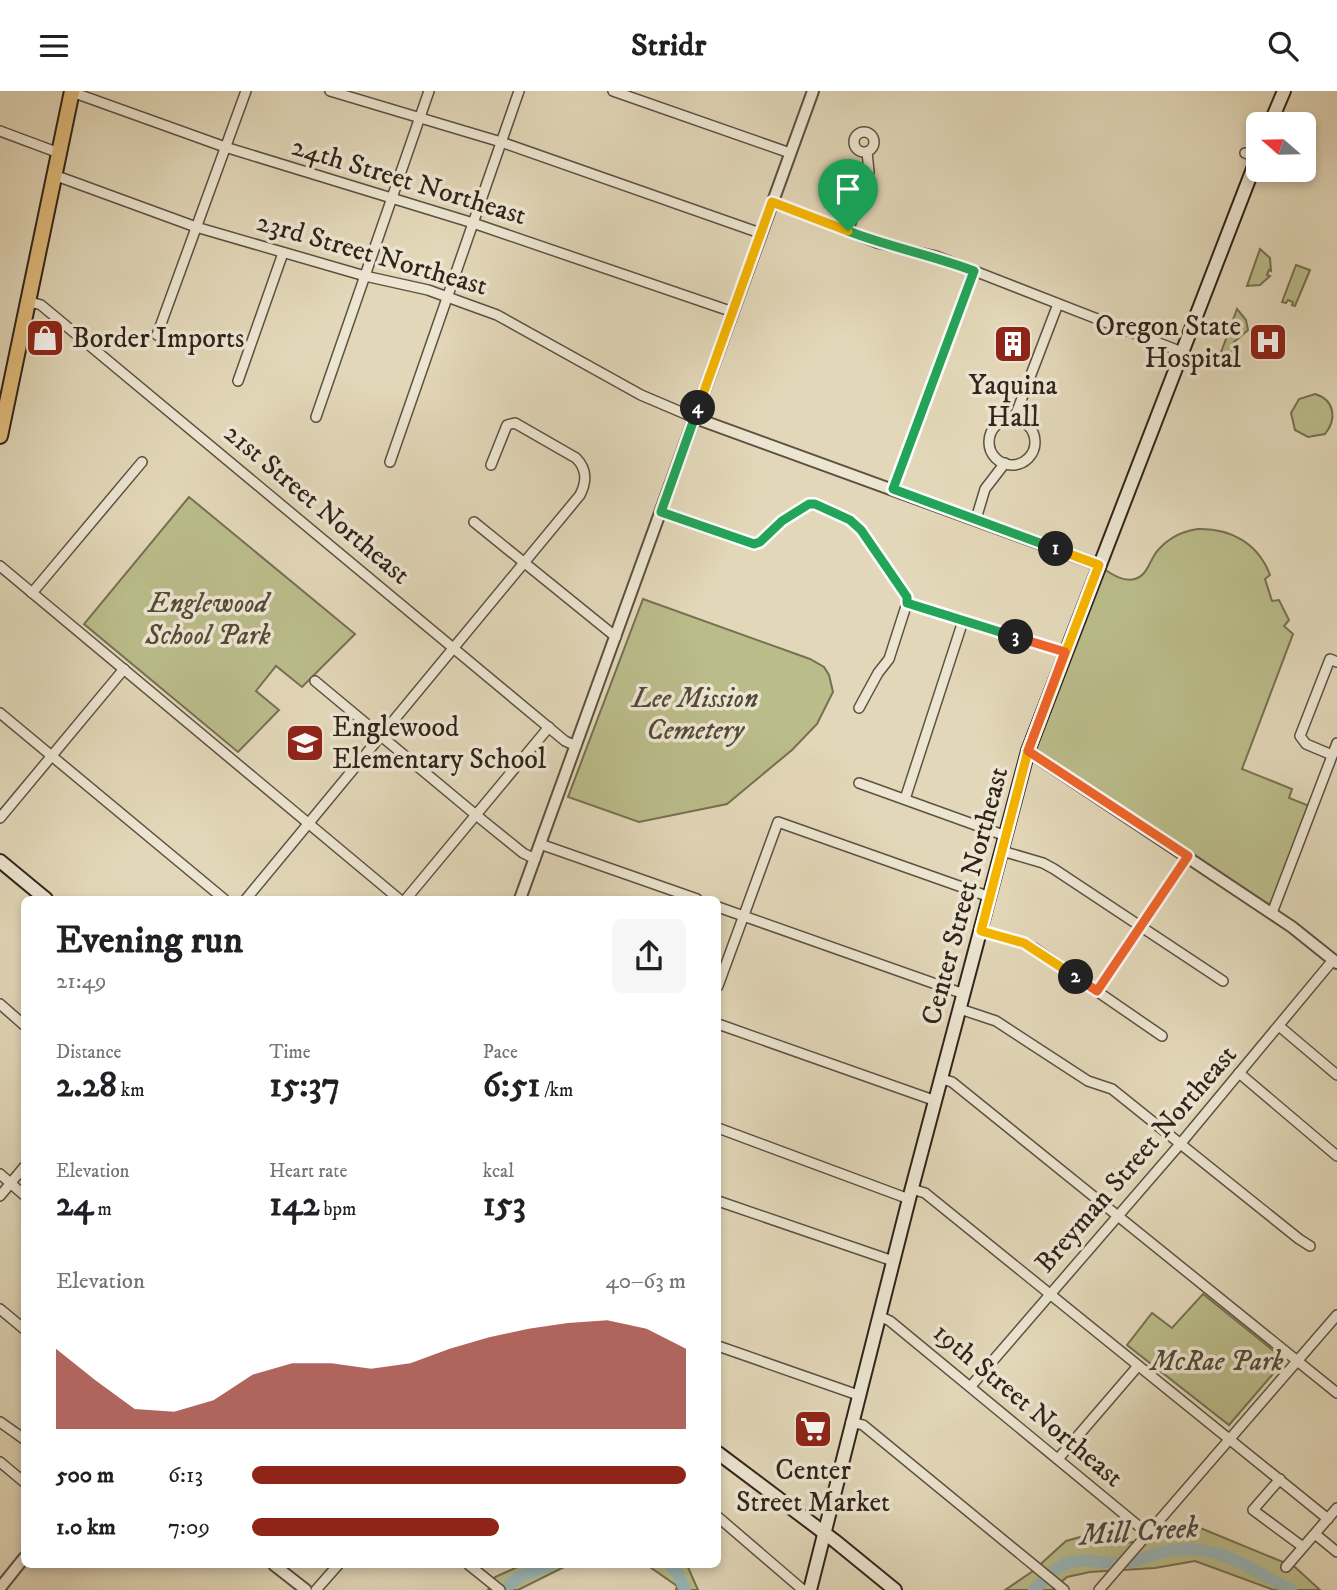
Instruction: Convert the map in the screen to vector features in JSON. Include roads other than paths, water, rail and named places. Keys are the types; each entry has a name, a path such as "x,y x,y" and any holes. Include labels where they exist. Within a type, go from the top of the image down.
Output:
{"main road":[{"path":"0,436 1,419 72,91"},
{"path":"1275,112 1283,91"},
{"name":"Center Street Northeast","path":"810,1590 910,1194 1028,751 1182,352 1246,177"},
{"path":"0,861 42,896"},
{"path":"721,1455 895,1590"}],"street":[{"name":"24th Street Northeast","path":"72,91 225,147 473,223 733,312"},
{"path":"157,335 246,91"},
{"path":"330,91 502,142 761,233"},
{"path":"316,417 429,91"},
{"path":"390,462 519,91"},
{"path":"613,91 790,153"},
{"path":"521,896 813,91"},
{"path":"0,131 59,153"},
{"path":"848,231 869,172 867,152"},
{"name":"23rd Street Northeast","path":"54,175 196,227 365,276 410,284 448,296 498,315 641,395 695,418 1099,565"},
{"path":"772,202 894,248 936,256 1182,352"},
{"path":"238,381 283,253"},
{"path":"893,489 974,271"},
{"name":"21st Street Northeast","path":"27,301 41,305 565,741 576,746"},
{"path":"1014,419 1058,304"},
{"path":"1014,419 1021,421 1032,431 1034,437 1033,450 1026,460 1019,464 1004,463 993,455 990,448 991,433 1000,422 1014,419"},
{"path":"248,896 580,495 585,485 582,465 566,451 522,426 510,423 504,430 491,465"},
{"path":"32,593 142,462"},
{"path":"976,519 985,489 1004,463"},
{"path":"661,512 754,544 760,542 782,521 809,504 815,504 850,520 861,530 907,597 907,603 889,659 859,708"},
{"path":"474,522 616,637"},
{"path":"0,566 395,896"},
{"path":"907,603 1065,652"},
{"path":"905,799 963,621"},
{"path":"1332,755 1306,744 1300,736 1333,660"},
{"path":"0,818 124,669"},
{"path":"315,681 475,815 523,853 535,859"},
{"path":"0,713 220,896"},
{"path":"408,896 549,727"},
{"path":"1272,913 1337,743"},
{"path":"1028,751 1272,913 1335,961"},
{"path":"859,782 1006,836"},
{"path":"721,978 778,822 990,897"},
{"path":"540,844 688,896"},
{"path":"1002,851 1043,863 1223,981"},
{"path":"1097,991 1188,856"},
{"path":"721,908 964,994"},
{"path":"981,931 1024,943 1162,1036"},
{"name":"Breyman Street Northeast","path":"971,1386 1335,961"},
{"path":"1,1006 21,1023"},
{"path":"960,1009 990,1017 1088,1081 1112,1089 1310,1246"},
{"path":"721,1025 936,1101"},
{"path":"1279,1026 1337,1075"},
{"path":"1239,1073 1337,1156"},
{"path":"942,1079 952,1082 1337,1393"},
{"path":"721,1129 910,1194 925,1193 1328,1519"},
{"path":"0,1196 21,1171"},
{"path":"0,1174 21,1192"},
{"path":"721,1202 893,1261"},
{"path":"0,1309 21,1326"},
{"path":"1098,1590 1337,1315"},
{"name":"19th Street Northeast","path":"879,1316 890,1321 971,1386 1147,1533"},
{"path":"721,1347 858,1395"},
{"path":"1058,1459 1138,1366"},
{"path":"0,1422 21,1437"},
{"path":"851,1422 863,1425 1060,1587"},
{"path":"0,1462 21,1480"},
{"path":"1280,1479 1253,1510 1303,1547"},
{"path":"1286,1567 1337,1508"},
{"path":"721,1520 803,1590"},
{"path":"1315,1534 1337,1552"},
{"path":"2,1582 21,1561"},
{"path":"278,1568 306,1590"},
{"path":"316,1590 335,1568"},
{"path":"473,1568 500,1590"}],"waterway":[{"name":"Mill Creek","path":"1034,1590 1065,1564 1090,1561 1125,1563 1166,1551 1188,1549 1219,1554 1291,1590"},
{"name":"Mill Creek","path":"504,1590 519,1577 542,1568"},
{"name":"Mill Creek","path":"673,1568 685,1590"}],"place":[{"name":"Border Imports","path":"45,338"},
{"name":"Oregon State Hospital","path":"1268,342"},
{"name":"Yaquina Hall","path":"1013,344"},
{"name":"Englewood Elementary School","path":"305,743"},
{"name":"Center Street Market","path":"813,1429"}],"park label":[{"name":"Englewood School Park","path":"208,619"},
{"name":"Lee Mission Cemetery","path":"695,714"},
{"name":"McRae Park","path":"1217,1361"}]}
